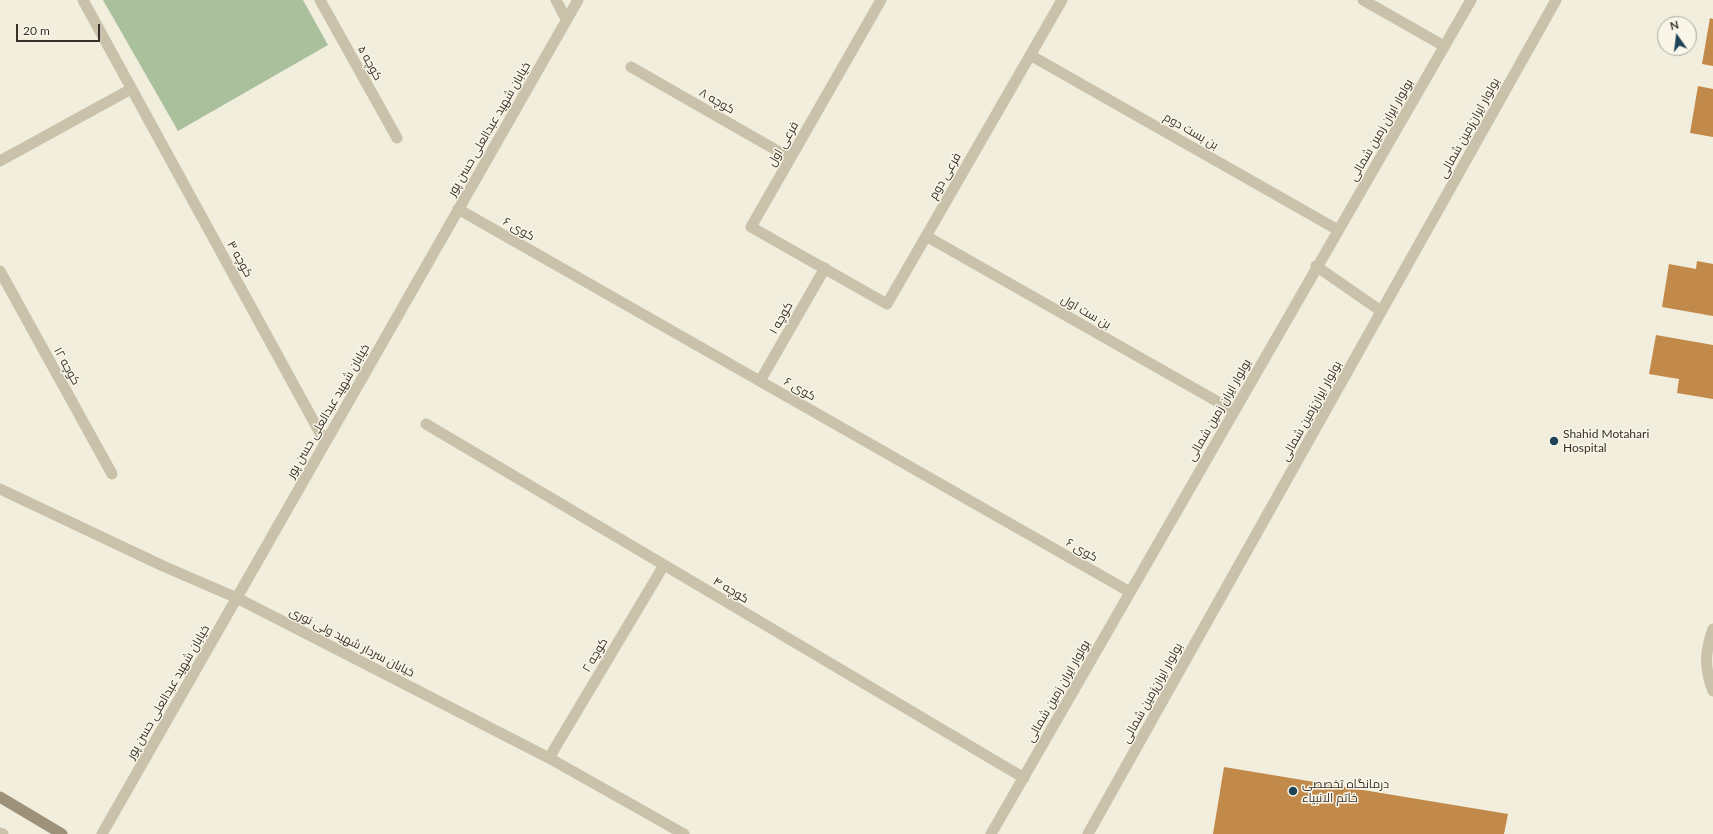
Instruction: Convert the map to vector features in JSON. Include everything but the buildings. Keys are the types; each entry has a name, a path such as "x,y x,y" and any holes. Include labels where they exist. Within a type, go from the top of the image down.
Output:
{"main road":[{"path":"0,797 62,834"}],"street":[{"name":"کوچه ۳","path":"83,0 326,442"},
{"name":"کوچه ۵","path":"320,0 396,138"},
{"path":"556,0 566,20"},
{"name":"خیابان شهید عبدالعلی حسن پور","path":"102,834 578,0"},
{"name":"فرعی اول","path":"825,268 751,226 881,0"},
{"name":"فرعی دوم","path":"825,268 887,304 1062,0"},
{"path":"1363,0 1444,46"},
{"name":"بولوار ایران زمین شمالی","path":"991,834 1316,266 1471,0"},
{"name":"بولوار ایران‌زمین شمالی","path":"1088,834 1556,0"},
{"name":"بن بست دوم","path":"1030,55 1338,230"},
{"name":"کوچه ۸","path":"631,67 790,158"},
{"path":"0,161 131,89"},
{"name":"کوی ۶","path":"458,209 1130,592"},
{"name":"بن ست اول","path":"926,236 1234,411"},
{"path":"1316,266 1381,311"},
{"name":"کوچه ۱","path":"760,381 825,268"},
{"name":"کوچه ۱۲","path":"0,271 112,474"},
{"name":"کوچه ۴","path":"426,424 1024,778"},
{"name":"خیابان سردار شهید ولی نوری","path":"0,489 163,566 237,598 548,758 684,834"},
{"name":"کوچه ۲","path":"548,758 664,565"},
{"path":"1713,629 1707,646 1707,675 1713,691"}],"green space":[{"path":"103,0 303,0 328,45 178,131"}],"place":[{"name":"Shahid Motahari Hospital","path":"1554,441"},
{"name":"درمانگاه تخصصی خاتم الانبیاء","path":"1293,791"}]}
